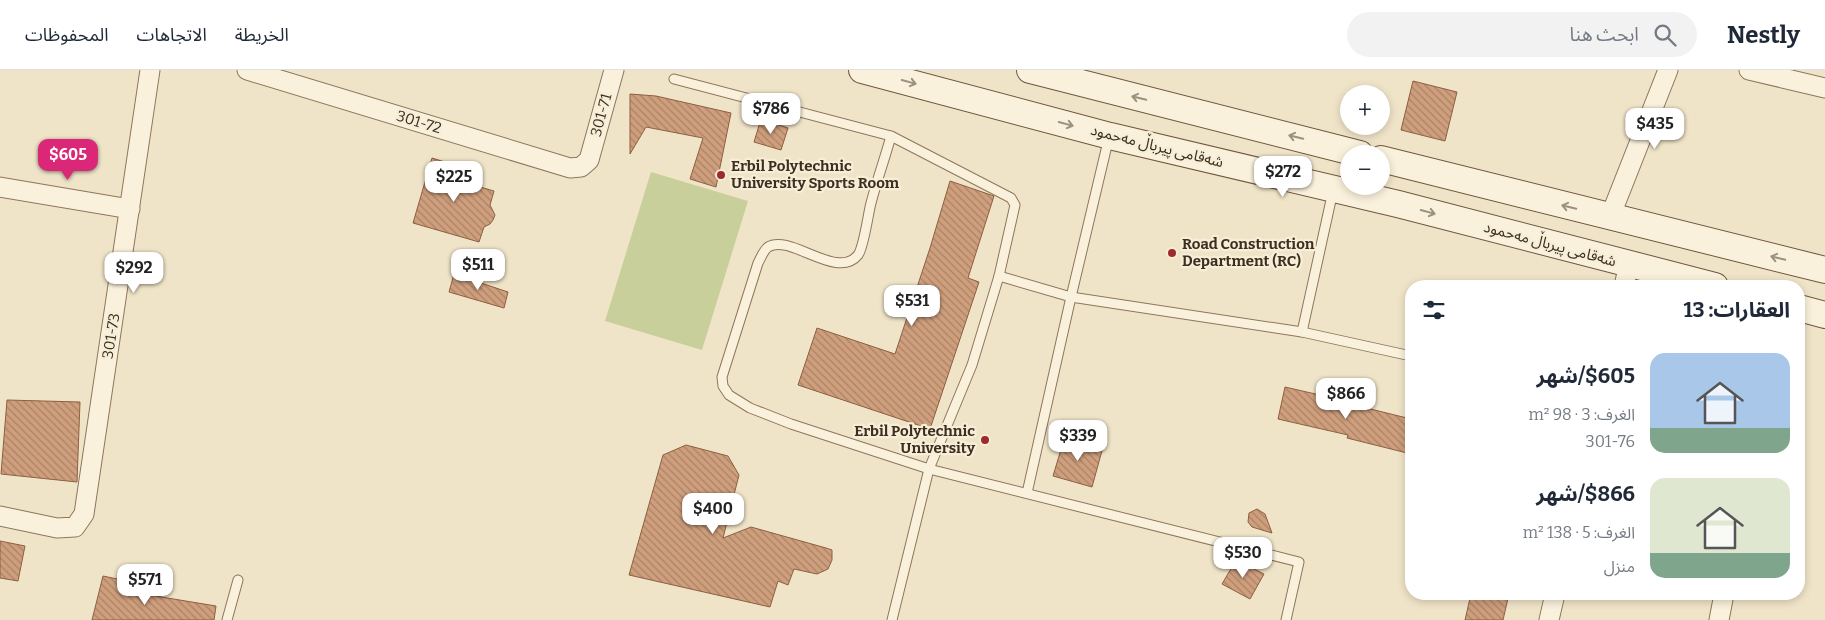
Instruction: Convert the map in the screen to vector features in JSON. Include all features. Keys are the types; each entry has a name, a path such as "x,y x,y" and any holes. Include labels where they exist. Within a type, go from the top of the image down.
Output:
{"main road":[{"name":"شەقامی پیرباڵ مەحمود","path":"862,70 1110,136 1398,204 1627,275 1667,280"},
{"path":"1030,70 1340,149"},
{"path":"1390,161 1825,270"},
{"path":"1398,204 1408,166"},
{"path":"1805,309 1825,314"}],"street":[{"name":"301-73","path":"0,516 57,528 75,526 84,514 150,70"},
{"name":"301-72","path":"247,70 570,168 581,167 589,160"},
{"name":"301-71","path":"589,160 614,70"},
{"path":"1610,217 1668,70"},
{"path":"1749,70 1825,88"},
{"path":"0,187 130,209"},
{"path":"1549,620 1554,600"},
{"path":"1719,620 1723,600"}],"lane":[{"path":"674,79 891,136 1011,198 1014,204 999,276 972,365 929,470 892,620"},
{"path":"891,136 871,203 860,253 851,261 840,264 781,244 770,246 765,250 758,263 722,378 723,386 730,395 750,408 791,424 929,470 1299,562 1286,620"},
{"path":"1026,493 1110,136"},
{"path":"1302,332 1333,188"},
{"path":"999,276 1071,298 1302,332 1405,355"},
{"path":"227,620 238,580"}],"green space":[{"path":"651,172 748,201 702,350 605,321"}],"building":[{"path":"1413,81 1457,92 1445,141 1401,130"},
{"path":"630,94 656,96 731,113 716,187 690,179 703,138 646,127 630,154"},
{"path":"761,119 788,128 781,150 754,142"},
{"path":"432,158 467,169 463,182 494,191 490,205 495,215 490,224 484,227 479,242 413,223"},
{"path":"950,181 994,196 968,278 979,282 930,429 798,385 817,328 895,354"},
{"path":"454,274 508,292 504,308 449,292"},
{"path":"1285,387 1346,401 1346,403 1405,418 1405,452 1347,438 1348,435 1278,419"},
{"path":"7,400 80,402 77,482 1,474"},
{"path":"1065,436 1103,447 1092,487 1053,476"},
{"path":"686,445 728,456 739,475 723,538 751,527 826,548 832,550 832,560 828,569 817,574 794,569 788,585 778,581 770,607 629,575 663,455"},
{"path":"1257,509 1265,514 1272,533 1252,527 1248,522 1249,513"},
{"path":"0,541 25,546 18,581 0,578"},
{"path":"1236,560 1264,574 1250,599 1222,584"},
{"path":"103,576 127,581 125,591 216,606 214,620 92,620"},
{"path":"1470,600 1508,600 1503,620 1465,620"}],"place":[{"name":"Erbil Polytechnic University Sports Room","path":"721,175"},
{"name":"Road Construction Department (RC)","path":"1172,253"},
{"name":"Erbil Polytechnic University","path":"985,440"}]}
